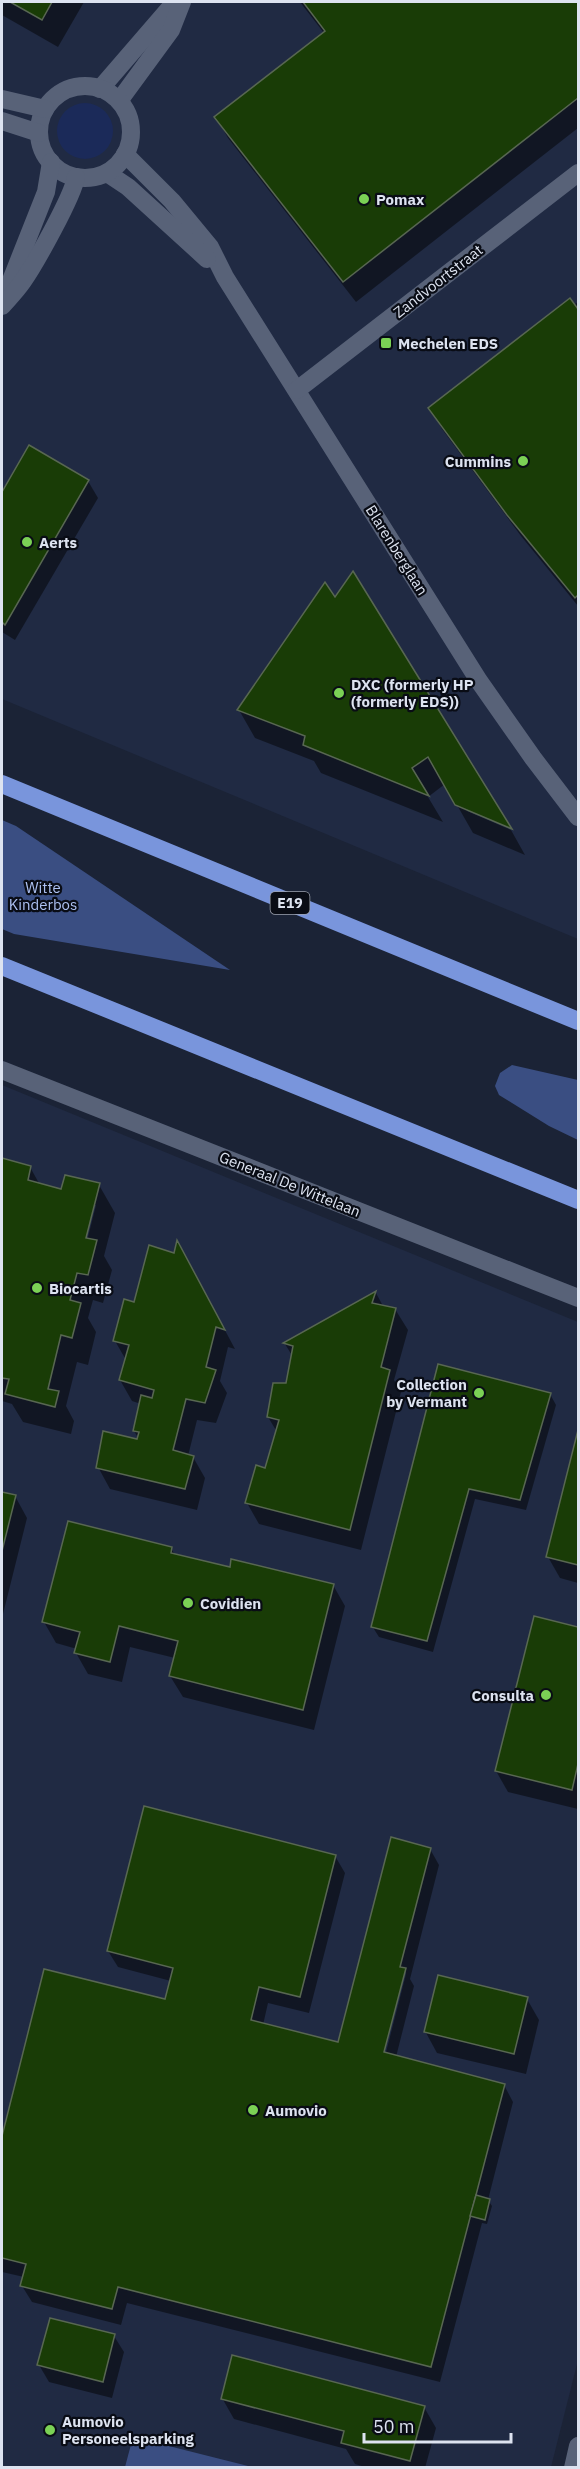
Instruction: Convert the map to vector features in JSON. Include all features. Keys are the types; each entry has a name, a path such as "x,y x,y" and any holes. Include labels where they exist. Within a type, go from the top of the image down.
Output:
{"highway":[{"name":"E19","path":"2,784 579,1021"},
{"path":"2,966 579,1200"}],"street":[{"path":"100,89 175,2"},
{"path":"119,101 171,30 182,2"},
{"path":"88,86 100,89 119,101 127,113 130,140 125,154 107,173 92,177 76,177 62,172 51,162 42,149 39,133 40,120 53,99 69,89 88,86"},
{"path":"2,99 45,109"},
{"path":"2,121 39,133"},
{"name":"Blarenberglaan","path":"125,154 172,201 210,247 225,277 480,681 533,758 579,817"},
{"path":"2,301 46,192 51,162"},
{"name":"Blarenberglaan","path":"107,173 128,187 225,277"},
{"name":"Zandvoortstraat","path":"297,390 579,173"},
{"path":"2,306 24,281 75,186 76,177"},
{"name":"Generaal De Wittelaan","path":"2,1070 579,1298"},
{"path":"573,2468 579,2446"}],"shaded area":[{"path":"2,2 578,2 578,939 2,699"},
{"path":"85,103 96,105 105,111 111,120 113,131 111,142 105,151 96,157 85,159 74,157 65,151 59,142 57,131 59,120 65,111 74,105"},
{"path":"2,1085 578,1322 578,2360 551,2467 2,2467"}],"green space":[{"name":"Witte Kinderbos","path":"2,820 16,826 230,970 14,934 2,929"},
{"path":"512,1065 578,1080 578,1140 549,1126 499,1095 495,1086 500,1073"},
{"path":"133,2437 252,2467 125,2467"}],"building":[{"path":"10,2 52,2 42,20"},
{"name":"Pomax","path":"303,2 578,2 578,98 343,282 214,117 325,31"},
{"name":"Cummins","path":"570,298 578,309 578,595 575,598 507,515 428,408"},
{"name":"Aerts","path":"29,445 89,480 5,625 2,622 2,492"},
{"name":"DXC (formerly HP (formerly EDS))","path":"353,571 512,829 455,805 428,757 412,768 429,796 303,745 305,736 237,710 325,582 335,597"},
{"name":"Biocartis","path":"2,1158 31,1166 28,1180 61,1189 65,1175 100,1183 86,1238 97,1240 88,1275 77,1273 70,1300 81,1303 72,1338 61,1335 48,1389 59,1391 55,1407 5,1394 9,1379 2,1378"},
{"path":"177,1240 225,1330 216,1327 206,1367 216,1370 205,1403 186,1399 173,1450 194,1456 185,1489 96,1468 103,1431 137,1439 139,1432 133,1431 141,1395 152,1398 154,1390 119,1380 129,1345 113,1341 124,1299 134,1302 149,1245 174,1253"},
{"path":"376,1291 372,1303 396,1308 381,1367 390,1370 350,1530 245,1503 256,1465 265,1468 279,1420 267,1417 273,1383 286,1383 293,1346 283,1343"},
{"path":"438,1364 551,1393 520,1500 469,1489 427,1641 371,1627"},
{"path":"578,1430 578,1565 546,1557"},
{"path":"2,1492 16,1495 2,1551"},
{"name":"Covidien","path":"68,1521 172,1547 171,1553 230,1567 231,1559 334,1584 303,1710 169,1676 178,1641 119,1626 110,1662 74,1653 80,1632 42,1622"},
{"name":"Consulta","path":"534,1616 578,1627 578,1764 572,1790 495,1771"},
{"name":"Aumovio","path":"144,1806 336,1855 300,1997 259,1987 251,2020 338,2042 391,1837 431,1848 400,1967 406,1968 384,2052 505,2084 431,2367 118,2287 112,2309 20,2286 26,2264 2,2258 2,2136 44,1969 165,1999 173,1968 107,1951"},
{"path":"438,1975 528,1997 514,2054 424,2032"},
{"path":"476,2195 490,2199 485,2220 470,2216"},
{"path":"50,2318 115,2334 103,2382 37,2365"},
{"path":"232,2355 425,2406 410,2461 341,2443 344,2431 221,2399"}],"place":[{"name":"Pomax","path":"364,199"},
{"name":"Mechelen EDS","path":"386,343"},
{"name":"Cummins","path":"523,461"},
{"name":"Aerts","path":"27,542"},
{"name":"DXC (formerly HP (formerly EDS))","path":"339,693"},
{"name":"Biocartis","path":"37,1288"},
{"name":"Collection by Vermant","path":"479,1393"},
{"name":"Covidien","path":"188,1603"},
{"name":"Consulta","path":"546,1695"},
{"name":"Aumovio","path":"253,2110"},
{"name":"Aumovio Personeelsparking","path":"50,2430"}]}
